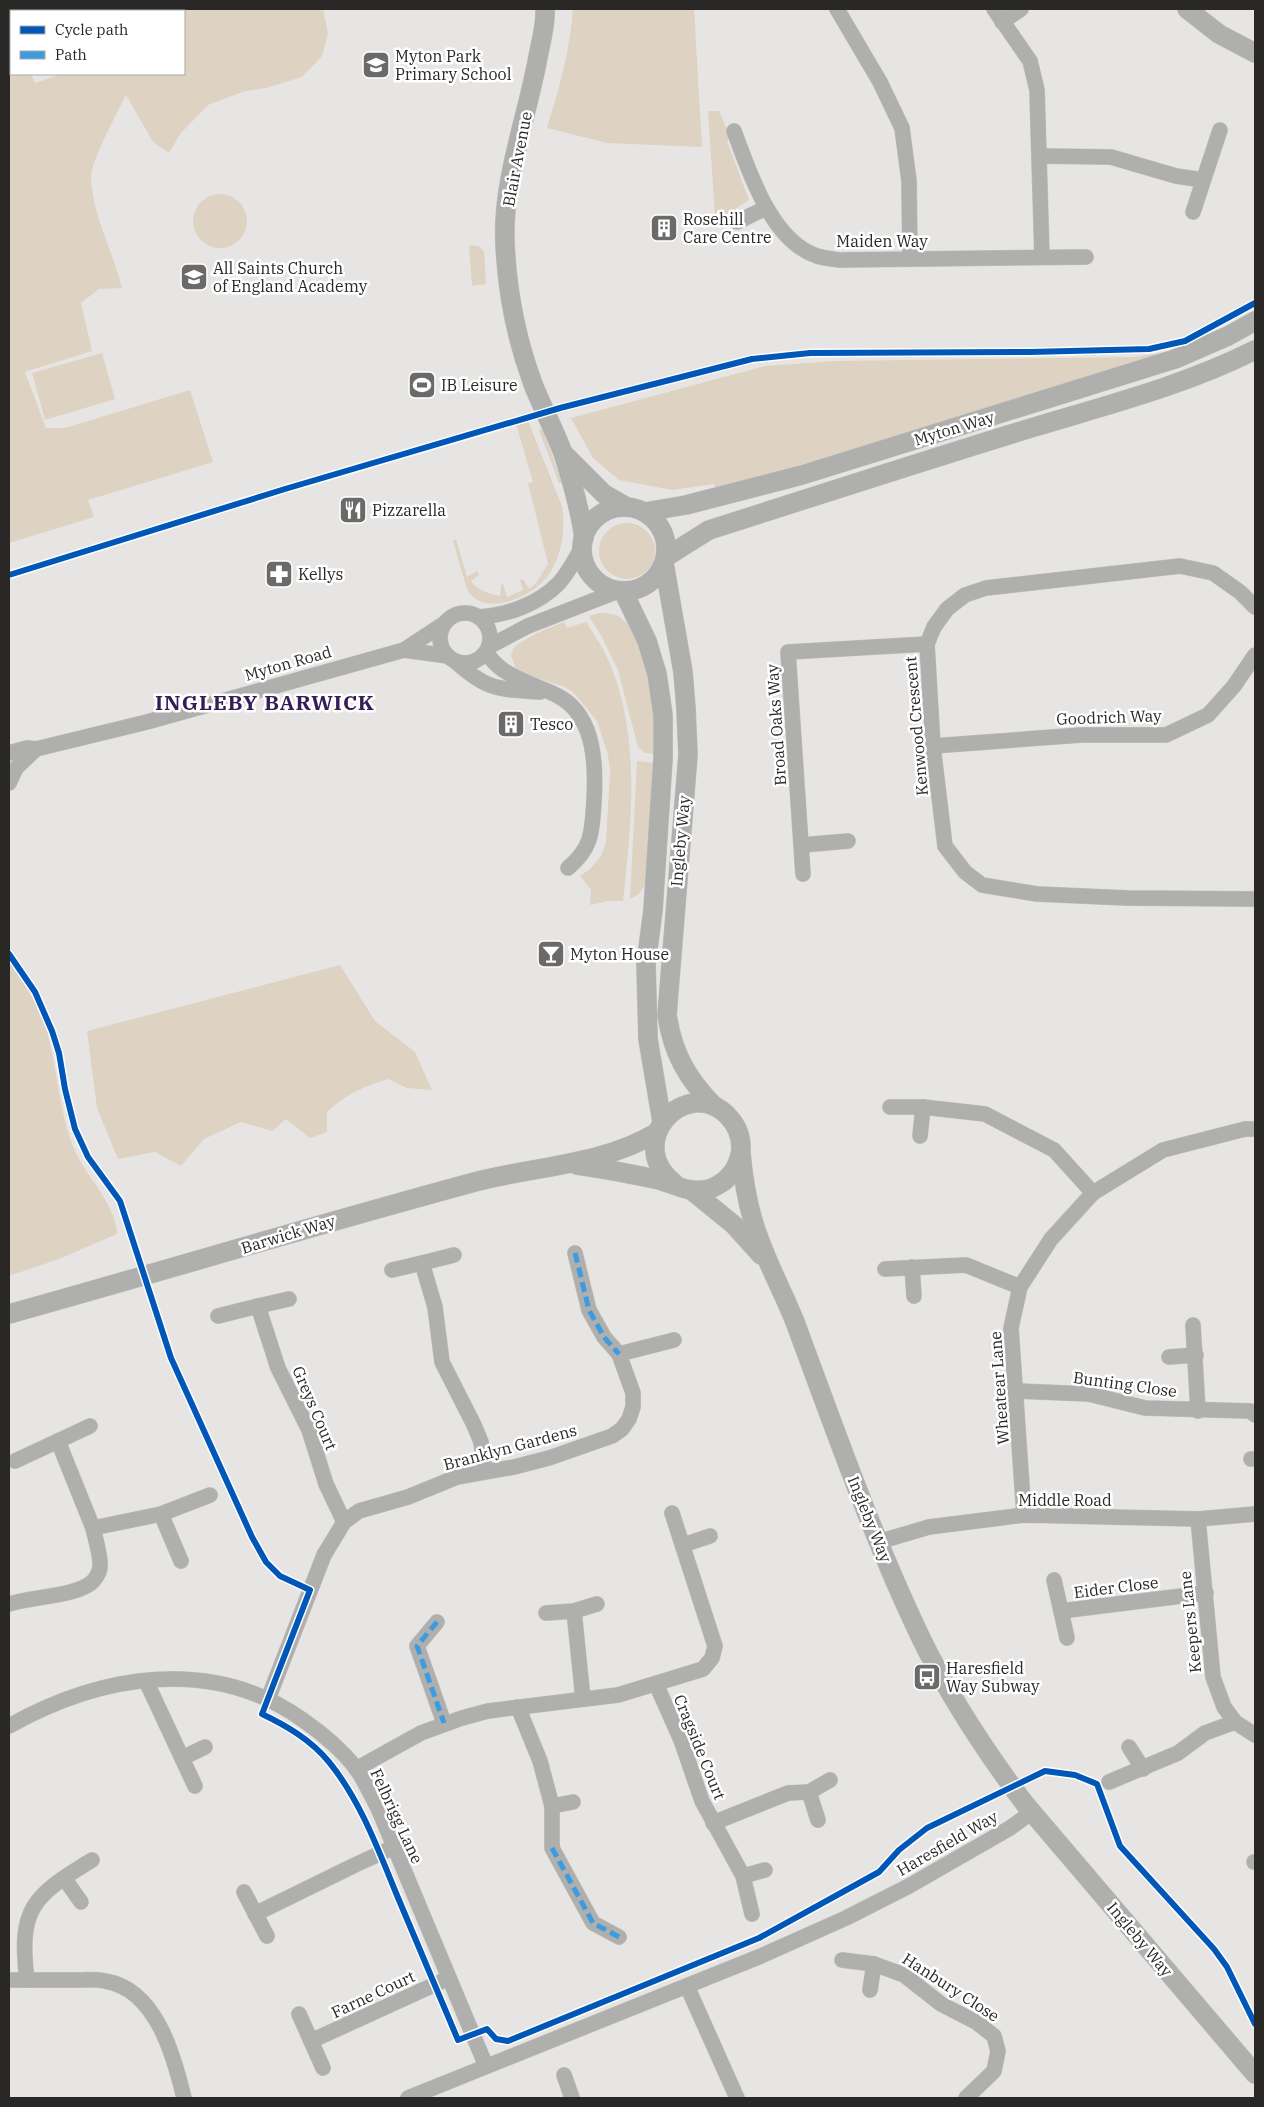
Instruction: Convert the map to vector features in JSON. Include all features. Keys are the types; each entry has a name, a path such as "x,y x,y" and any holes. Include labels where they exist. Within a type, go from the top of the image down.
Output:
{"street":[{"name":"Blair Avenue","path":"545,9 546,19 536,72 507,199 505,240 507,281 516,331 533,383 562,452 580,511 583,542"},
{"path":"837,9 880,82 902,128 909,181 910,259"},
{"path":"1021,9 998,15 1030,61 1037,90 1042,257"},
{"path":"1197,12 1218,34 1255,53"},
{"path":"1193,212 1220,130"},
{"name":"Maiden Way","path":"734,131 766,208 784,234 815,255 839,260 1086,257"},
{"path":"1040,156 1111,157 1176,176 1203,180"},
{"path":"737,222 766,208"},
{"name":"Myton Way","path":"645,512 686,505 802,475 1175,359 1228,336 1255,321"},
{"name":"Myton Way","path":"665,560 709,530 1030,429 1138,398 1185,381 1255,350"},
{"name":"Blair Avenue","path":"562,452 604,494 625,506"},
{"path":"452,659 464,663 472,662 480,658 488,649 528,626 621,591 641,588 651,582 665,560 667,549 664,534 657,522 645,512 625,506 604,512 591,524 583,542 559,583 515,611 498,616 480,617"},
{"path":"583,542 584,560 592,576 606,587 621,591"},
{"name":"Ingleby Way","path":"665,560 682,672 688,755 667,1015 670,1035 681,1064 695,1086 714,1106"},
{"name":"Kenwood Crescent","path":"1255,607 1240,592 1213,573 1180,566 1137,570 986,588 965,595 947,610 934,627 927,644 933,746 945,846 965,872 982,884 1037,894 1127,898 1255,899"},
{"name":"Ingleby Way","path":"621,591 647,641 657,674 663,715 662,778 653,910 646,964 648,1039 659,1128"},
{"path":"549,693 493,687 473,677 443,649 440,640 441,631 445,623 459,613 474,614 480,617 487,624 490,633 488,649 495,665 507,673 564,699 581,719 590,742 595,769 592,827 588,846 568,868"},
{"name":"Myton Road","path":"9,752 27,748 36,749 147,722 308,675 404,650 445,623"},
{"name":"Broad Oaks Way","path":"803,874 788,652 927,644"},
{"name":"Myton Road","path":"404,650 452,659"},
{"name":"Goodrich Way","path":"933,746 1081,734 1166,735 1208,715 1234,686 1255,656"},
{"name":"Myton Road","path":"9,783 16,768 36,749"},
{"path":"802,845 848,841"},
{"path":"702,1103 714,1106 732,1120 738,1131 741,1142 741,1154 736,1167 728,1178 717,1186 704,1190 683,1187 661,1170 657,1162 654,1152 659,1128 670,1113 680,1107 702,1103"},
{"path":"890,1107 923,1107 985,1114 1054,1150 1093,1193"},
{"path":"920,1136 923,1107"},
{"name":"Barwick Way","path":"9,1314 180,1267 333,1220 500,1175 569,1164 624,1150 659,1128"},
{"name":"Wheatear Lane","path":"1024,1515 1017,1391 1011,1328 1020,1287 1051,1239 1093,1193 1163,1150 1245,1129 1255,1129"},
{"name":"Ingleby Way","path":"741,1154 744,1184 752,1218 769,1263 794,1320 878,1542 938,1671 995,1764 1029,1808 1255,2074"},
{"name":"Barwick Way","path":"569,1164 628,1173 683,1187"},
{"name":"Ingleby Way","path":"683,1187 734,1225 769,1263"},
{"name":"Branklyn Gardens","path":"268,1699 324,1555 344,1522 359,1511 408,1497 457,1477 514,1467 598,1442 622,1429 629,1420 633,1407 633,1393 619,1354 604,1337 589,1310 575,1253"},
{"path":"392,1270 454,1255"},
{"path":"422,1263 436,1307 442,1362 481,1442 485,1471"},
{"path":"885,1269 966,1265 1020,1287"},
{"path":"912,1267 914,1296"},
{"path":"218,1316 289,1299"},
{"name":"Greys Court","path":"258,1306 278,1368 309,1430 326,1484 344,1522"},
{"name":"Bunting Close","path":"1194,1325 1198,1411"},
{"path":"619,1354 674,1340"},
{"name":"Bunting Close","path":"1169,1357 1196,1355"},
{"name":"Bunting Close","path":"1017,1391 1089,1394 1145,1408 1250,1411 1255,1415"},
{"path":"15,1461 90,1426"},
{"path":"9,1604 24,1599 79,1589 90,1585 97,1577 100,1566 94,1528 58,1441"},
{"path":"94,1528 161,1514 210,1495"},
{"path":"356,1769 421,1733 488,1711 618,1695 704,1668 712,1658 715,1646 672,1513"},
{"path":"161,1514 181,1561"},
{"name":"Middle Road","path":"878,1542 929,1526 1024,1515 1198,1520 1255,1514"},
{"name":"Keepers Lane","path":"1198,1520 1213,1677 1224,1707 1235,1722 1255,1735"},
{"path":"683,1545 710,1536"},
{"name":"Eider Close","path":"1054,1580 1067,1638"},
{"name":"Eider Close","path":"1061,1611 1206,1593"},
{"path":"546,1613 574,1611 597,1604"},
{"path":"574,1611 583,1699"},
{"path":"437,1622 417,1646 444,1724"},
{"name":"Felbrigg Lane","path":"9,1726 39,1709 69,1697 116,1685 186,1679 210,1681 251,1692 292,1712 325,1735 356,1769 378,1808 486,2066"},
{"path":"146,1681 196,1786"},
{"name":"Cragside Court","path":"656,1684 681,1740 702,1801 743,1876 752,1914"},
{"path":"518,1707 540,1761 552,1806 552,1848 593,1923 619,1937"},
{"path":"1109,1782 1178,1753 1204,1732 1235,1722"},
{"path":"182,1758 205,1747"},
{"path":"1129,1747 1143,1769"},
{"name":"Cragside Court","path":"713,1823 788,1793 809,1792 830,1780"},
{"path":"809,1792 818,1820"},
{"path":"552,1806 573,1802"},
{"name":"Haresfield Way","path":"408,2098 761,1956 854,1914 909,1886 993,1838 1029,1808"},
{"path":"255,1914 355,1864 394,1848"},
{"path":"27,1980 25,1928 28,1914 37,1900 64,1878 92,1860"},
{"path":"743,1876 765,1870"},
{"path":"64,1878 81,1902"},
{"path":"244,1892 267,1936"},
{"name":"Hanbury Close","path":"842,1960 874,1964 904,1975 942,2004 976,2022 994,2036 998,2051 998,2059 994,2071 966,2098"},
{"path":"870,1990 874,1964"},
{"name":"Farne Court","path":"311,2041 449,1978"},
{"path":"9,1980 105,1981 123,1987 134,1994 147,2007 170,2047 184,2098"},
{"path":"687,1986 737,2098"},
{"path":"299,2014 323,2068"},
{"path":"564,2075 572,2098"}],"shaded area":[{"path":"323,9 328,33 322,56 302,77 266,88 245,91 208,105 180,134 169,153 153,142 126,95 100,148 91,176 95,205 122,288 99,289 81,303 92,351 25,372 46,428 65,428 190,390 213,462 88,500 94,517 9,543 9,72 10,75 31,75 35,83 59,75 185,75 185,10 172,10"},
{"path":"573,9 694,9 702,147 607,143 547,128 563,69"},
{"path":"708,111 719,111 731,138 727,141 749,200 723,217 715,217"},
{"path":"220,194 230,196 239,202 245,211 247,221 245,231 239,240 230,246 220,248 210,246 201,240 195,231 193,221 195,211 201,202 210,196"},
{"path":"469,245 479,246 484,251 486,284 472,286"},
{"path":"1167,352 1050,388 940,425 715,489 714,484 672,490 619,480 593,458 571,418 765,366 834,361 1133,357"},
{"path":"102,353 115,399 45,420 32,373"},
{"path":"528,421 562,506 562,543 556,561 547,577 530,592 507,602 484,603 474,598 467,589 453,541 456,539 467,577 477,571 479,575 471,581 480,589 491,594 500,596 501,585 503,584 507,597 523,590 520,580 523,579 529,589 536,583 548,564 528,483 533,482 516,424"},
{"path":"543,429 562,483 559,483 539,430"},
{"path":"627,523 642,528 650,536 655,551 650,566 642,574 627,579 612,574 604,566 599,551 604,536 612,528"},
{"path":"599,613 613,614 621,618 631,629 639,644 650,681 657,754 645,753 638,747 618,670 602,637 589,616"},
{"path":"564,622 567,628 586,622 604,651 616,680 624,711 629,742 631,806 623,901 607,901 590,905 591,890 580,876 590,869 601,856 606,842 610,771 608,755 597,721 574,693 565,687 521,673 515,667 511,656 513,649 518,644 537,633"},
{"path":"637,761 656,763 645,884 639,894 630,899"},
{"path":"9,962 28,989 43,1018 72,1144 83,1166 108,1204 116,1224 117,1234 59,1259 9,1276"},
{"path":"340,965 375,1021 415,1052 432,1090 407,1088 388,1079 371,1085 348,1096 327,1112 327,1132 310,1138 286,1119 272,1131 241,1122 204,1139 181,1166 155,1152 118,1159 97,1108 87,1031"}],"marked path":[{"path":"575,1253 589,1310 604,1337 619,1354"},
{"path":"437,1622 417,1646 444,1723"},
{"path":"552,1848 593,1923 619,1937"}],"cycle path":[{"path":"9,575 285,489 560,408 752,359 810,353 1030,352 1149,349 1185,341 1255,303"},
{"path":"9,954 35,992 52,1031 59,1053 65,1089 75,1129 88,1157 120,1201 171,1358 252,1537 266,1562 280,1576 310,1590 262,1714 306,1740 322,1754 350,1792 375,1842 458,2040 487,2029 496,2039 508,2041 759,1938 879,1872 899,1850 927,1828 1045,1771 1075,1775 1097,1784 1120,1846 1214,1949 1227,1967 1255,2024"}],"place":[{"name":"Myton Park Primary School","path":"376,65"},
{"name":"Rosehill Care Centre","path":"664,228"},
{"name":"All Saints Church of England Academy","path":"194,277"},
{"name":"IB Leisure","path":"422,385"},
{"name":"Pizzarella","path":"353,510"},
{"name":"Kellys","path":"279,574"},
{"name":"Tesco","path":"511,724"},
{"name":"Myton House","path":"551,954"},
{"name":"Haresfield Way Subway","path":"927,1677"}],"district":[{"name":"INGLEBY BARWICK","path":"265,703"}]}
